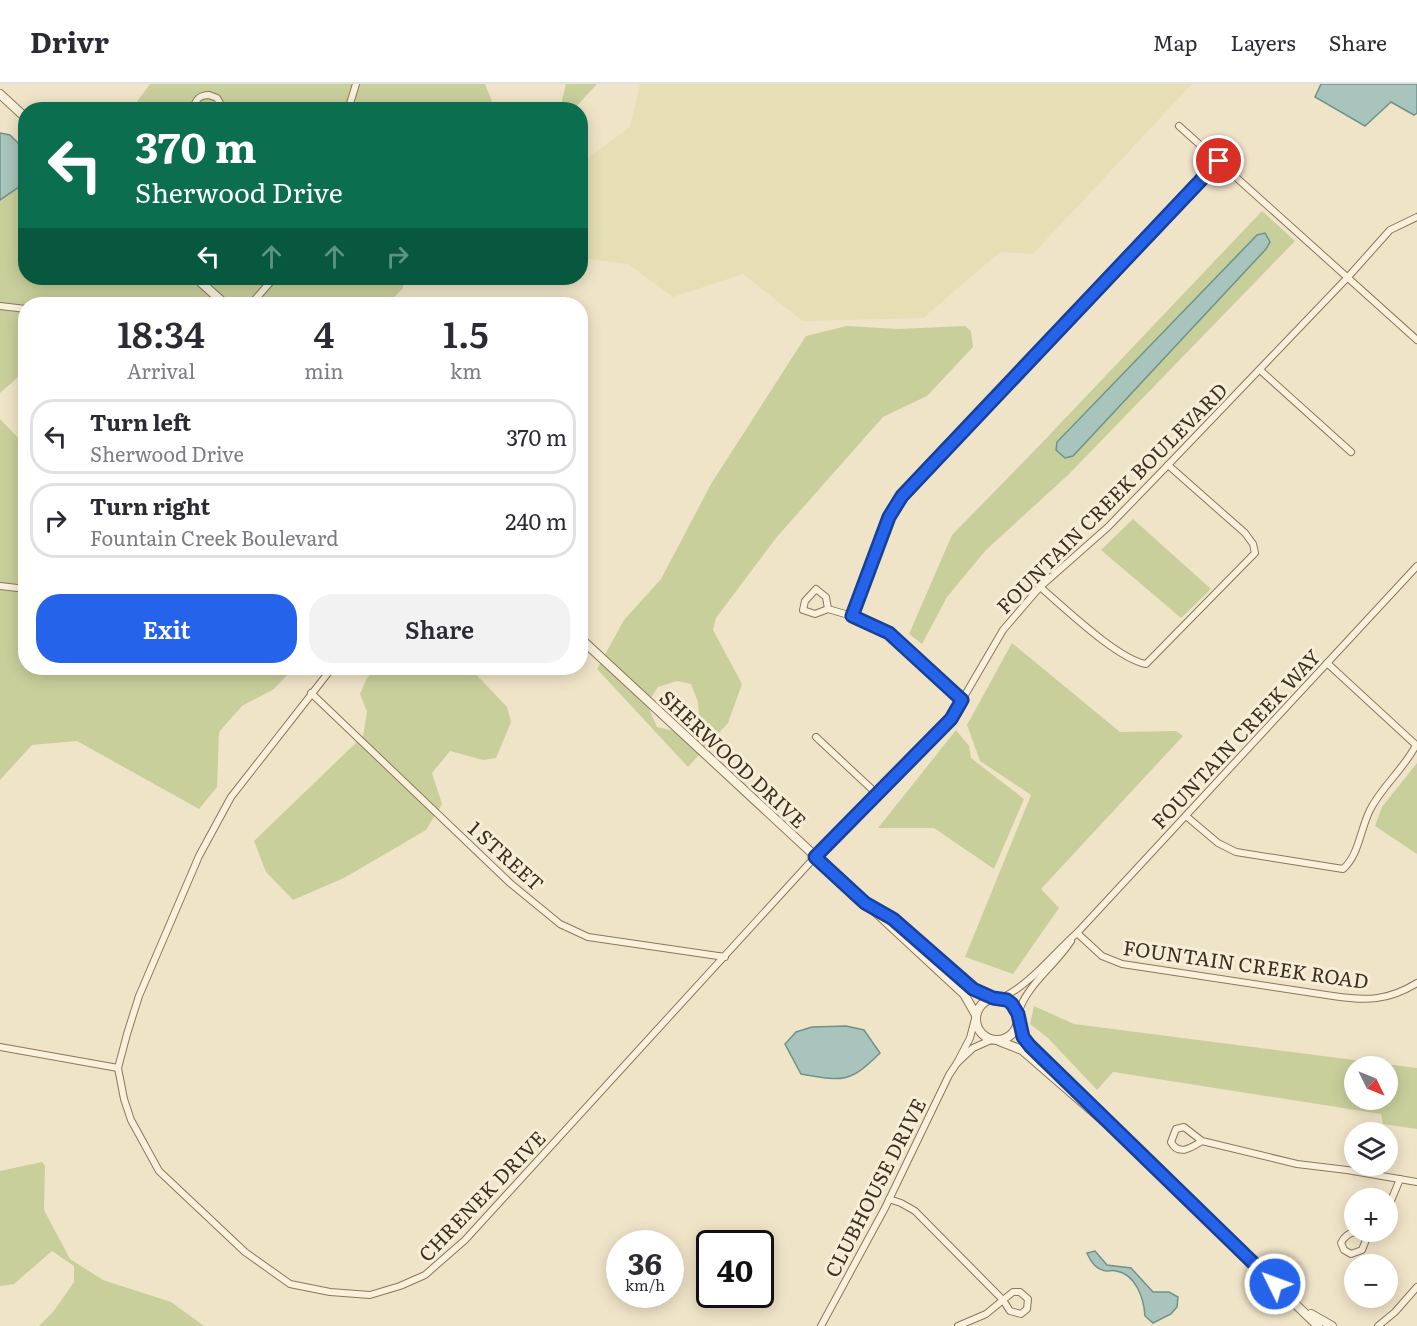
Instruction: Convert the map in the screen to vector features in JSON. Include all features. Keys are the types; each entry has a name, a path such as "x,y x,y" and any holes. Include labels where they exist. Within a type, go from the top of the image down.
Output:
{"street":[{"path":"350,102 356,84"},
{"path":"0,94 18,111"},
{"path":"196,102 199,97 209,94 219,102"},
{"path":"1179,126 1417,340"},
{"path":"852,616 889,517 902,496 1219,161"},
{"name":"FOUNTAIN CREEK BOULEVARD","path":"815,857 951,719 1003,630 1040,587 1108,527 1260,370 1390,230 1417,217"},
{"path":"204,285 217,297"},
{"path":"257,297 268,285"},
{"path":"0,306 18,308"},
{"path":"1260,370 1351,452"},
{"path":"1040,587 1104,640 1136,663 1146,664 1255,554 1253,544 1245,533 1168,465"},
{"name":"FOUNTAIN CREEK WAY","path":"997,998 1022,987 1056,951 1077,933 1417,566"},
{"path":"0,586 18,588"},
{"path":"828,609 826,597 816,589 805,601 802,610 815,614 828,609 852,616 889,633 962,700"},
{"name":"SHERWOOD DRIVE","path":"588,645 964,994 976,1015"},
{"path":"1186,816 1218,843 1236,852 1343,869 1351,862 1368,814 1376,799 1416,745 1327,663"},
{"name":"CHRENEK DRIVE","path":"326,675 231,797 199,856 139,996 118,1068 124,1100 131,1120 159,1171 245,1252 290,1284 330,1292 370,1295 426,1275 451,1254 550,1150 815,857"},
{"name":"1 STREET","path":"311,693 510,883 560,924 588,937 725,957"},
{"path":"816,736 877,794"},
{"name":"SHERWOOD DRIVE","path":"865,903 893,919 973,989 997,998"},
{"name":"FOUNTAIN CREEK WAY","path":"1018,1018 1023,1000 1029,990 1062,955 1077,933"},
{"name":"FOUNTAIN CREEK ROAD","path":"1077,933 1102,956 1122,964 1333,996 1363,1000 1391,996 1417,982"},
{"path":"1121,1136 1095,1107 1030,1046 1023,1037 1012,1004 997,998 982,1004 976,1015 977,1028 985,1037 1022,1050 1121,1136 1302,1308 1318,1326"},
{"name":"CLUBHOUSE DRIVE","path":"821,1326 889,1199 949,1075 970,1038 976,1015"},
{"path":"995,1040 1012,1034 1018,1018"},
{"name":"CLUBHOUSE DRIVE","path":"957,1063 978,1046 995,1040"},
{"path":"2,1046 118,1068"},
{"path":"1202,1141 1185,1151 1179,1151 1172,1142 1176,1129 1184,1127 1202,1141 1297,1164 1417,1182"},
{"path":"1396,1188 1400,1179"},
{"path":"889,1199 915,1211 1003,1300 986,1314 958,1326"},
{"path":"1344,1239 1341,1243 1344,1250 1351,1254 1362,1250 1365,1242"},
{"path":"1386,1326 1417,1287"},
{"path":"1302,1308 1332,1326"},
{"path":"1378,1326 1395,1312"}],"shaded area":[{"path":"640,84 1192,84 1033,254 1000,252 923,318 803,321 743,274 673,297 628,264 588,259 588,158 630,127"}],"green space":[{"path":"150,84 485,84 492,102 137,102"},
{"path":"566,84 597,84 580,102 562,102"},
{"path":"18,187 18,285 403,285 403,288 395,297 18,297 18,377 0,393 0,200"},
{"path":"1262,211 1295,241 1068,475 986,550 947,597 922,644 909,634 952,535"},
{"path":"847,326 898,329 965,326 971,331 973,347 927,396 883,417 776,538 716,618 713,630 742,684 728,723 688,767 597,669 624,620 661,579 711,484 806,336","holes":["677,681 691,684 698,702 699,716 675,731 657,727 647,704 658,687"]},
{"path":"0,419 18,438 18,675 287,675 274,689 242,706 219,732 217,787 199,809 77,741 32,745 0,780"},
{"path":"1133,519 1211,589 1181,618 1101,550"},
{"path":"1012,643 1120,732 1176,731 1183,736 1041,889 1059,908 1013,974 965,957 1031,795 980,761 967,725"},
{"path":"370,675 477,675 507,707 511,722 496,758 483,760 450,751 432,773 442,804 426,830 344,878 293,900 266,872 254,841 363,736 367,712 360,694"},
{"path":"956,730 969,746 971,758 1024,799 994,869 934,828 878,828"},
{"path":"1417,763 1417,854 1375,826 1382,807"},
{"path":"1034,1006 1074,1024 1344,1059 1344,1108 1113,1072 1097,1090 1048,1038 1030,1024"},
{"path":"1398,1066 1417,1068 1417,1129 1398,1126 1398,1122 1383,1122 1381,1114 1355,1110 1398,1110"},
{"path":"42,1162 45,1166 44,1210 70,1259 103,1280 171,1302 204,1326 39,1326 53,1312 74,1282 74,1266 52,1251 14,1284 0,1286 0,1171"}],"water":[{"path":"1321,84 1417,84 1417,113 1414,115 1391,102 1365,126 1315,97"},
{"path":"0,133 10,135 18,143 18,188 0,200"},
{"path":"1265,233 1270,242 1266,249 1073,456 1065,458 1056,450 1057,442 1257,235"},
{"path":"846,1026 864,1030 880,1053 860,1070 844,1078 801,1074 785,1044 796,1032 812,1027"},
{"path":"1095,1251 1107,1265 1131,1268 1153,1292 1169,1292 1178,1297 1177,1307 1171,1314 1153,1323 1145,1316 1141,1295 1134,1282 1123,1273 1097,1267 1087,1253"}],"route":[{"path":"1219,161 902,496 889,517 852,616 889,633 962,700 951,719 815,857 865,903 893,919 967,985 978,993 1001,998 1012,1004 1018,1014 1023,1037 1030,1046 1102,1114 1132,1148 1275,1284"}]}
